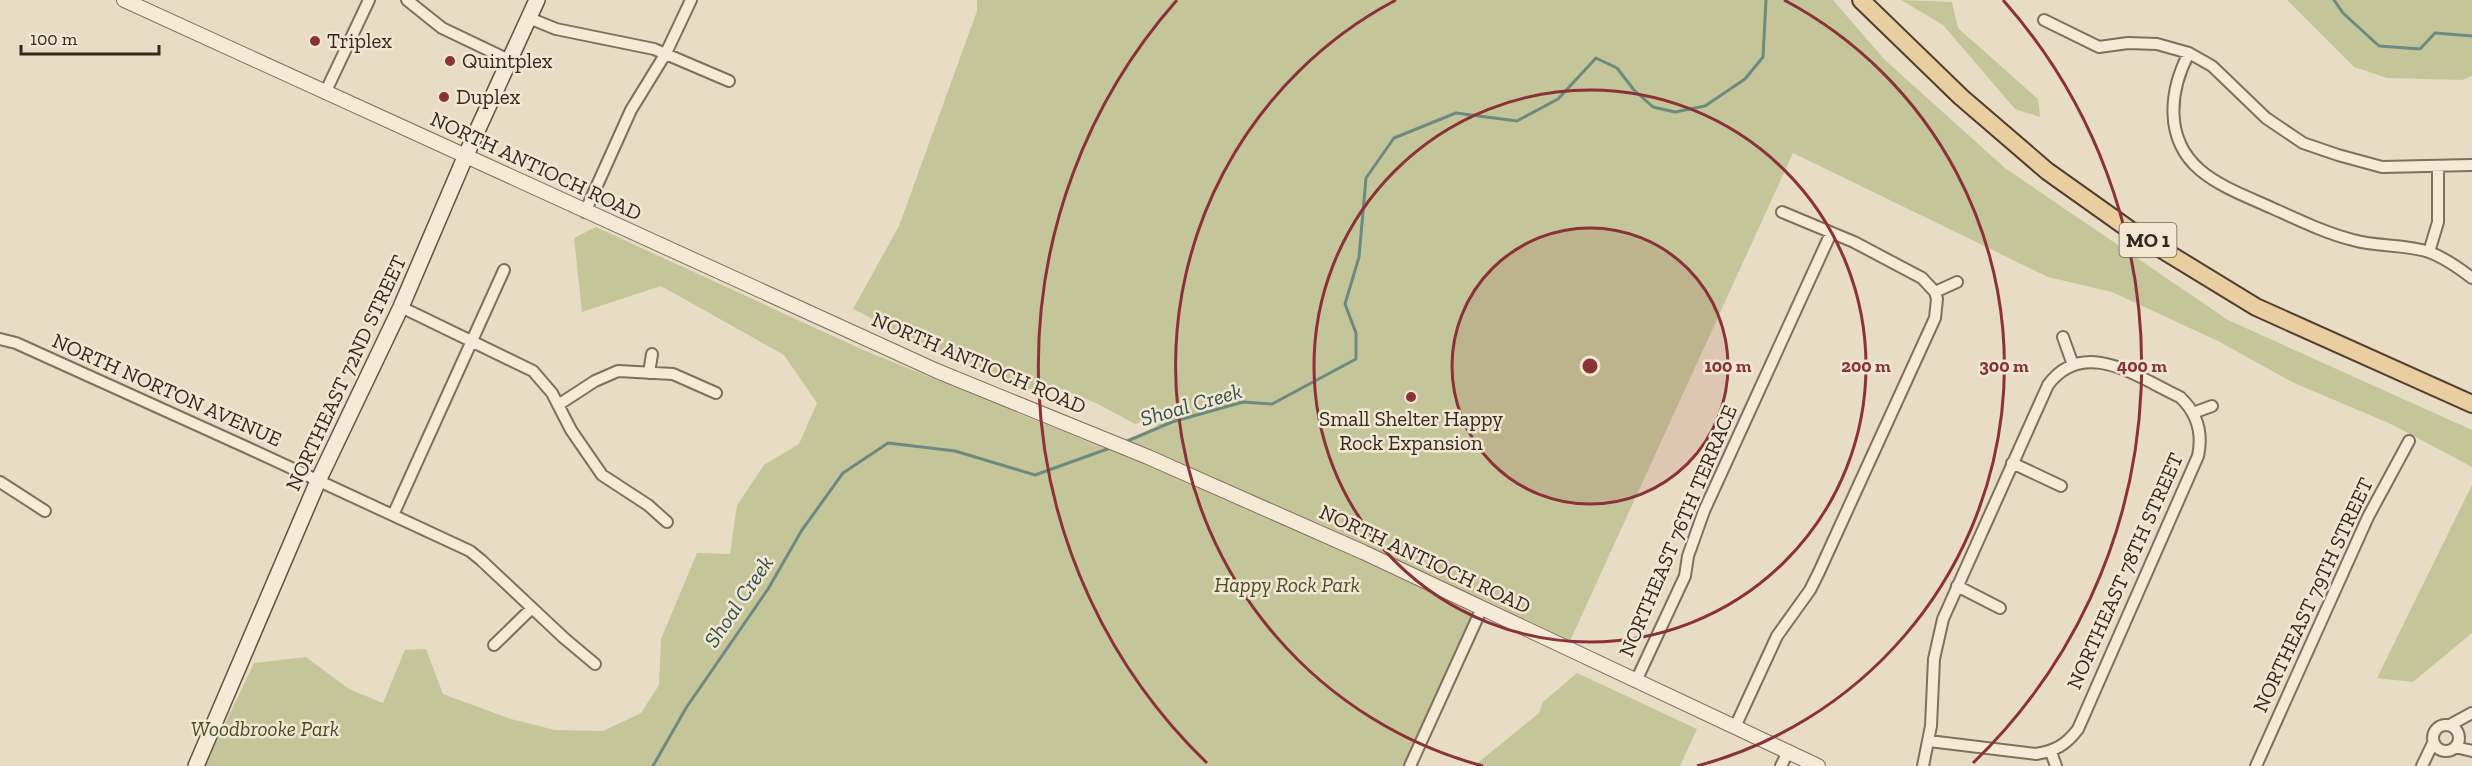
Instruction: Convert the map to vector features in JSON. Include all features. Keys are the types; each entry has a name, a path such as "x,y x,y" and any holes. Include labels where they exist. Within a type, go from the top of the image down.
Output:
{"main road":[{"name":"NORTHEAST 72ND STREET","path":"196,766 318,481 401,308 465,155 537,0"},
{"name":"MO 1","path":"1865,4 1960,96 2048,171 2130,230 2256,307 2472,404"}],"street":[{"name":"NORTH ANTIOCH ROAD","path":"123,0 971,386 1148,457 1482,608 1818,766"},
{"path":"325,93 369,0"},
{"path":"407,0 442,28 509,60"},
{"path":"585,212 631,110 666,53 691,0"},
{"path":"529,18 556,29 666,53 729,81"},
{"path":"2044,20 2099,47 2128,43 2157,44 2189,53 2212,66 2266,118 2303,143 2338,155 2382,167 2472,165"},
{"path":"2189,53 2175,88 2172,114 2175,131 2181,145 2199,169 2231,189 2331,234 2372,244 2428,252 2447,261 2472,278"},
{"path":"2428,252 2438,222 2438,166"},
{"path":"1735,727 1777,636 1810,590 1819,572 1935,318 1938,306 1935,292 1922,279 1854,242 1782,212"},
{"name":"NORTHEAST 76TH TERRACE","path":"1636,681 1685,576 1688,556 1704,511 1831,233"},
{"path":"393,515 504,270"},
{"path":"1935,292 1957,282"},
{"path":"401,308 533,371 552,393 571,430 603,475 648,505 667,522"},
{"path":"1923,766 1929,741 1934,659 1943,619 2048,385 2056,375 2073,365 2063,337"},
{"name":"NORTH NORTON AVENUE","path":"0,339 16,343 470,551 595,664"},
{"path":"649,373 652,354"},
{"name":"NORTHEAST 78TH STREET","path":"2051,752 2062,746 2078,729 2198,456 2200,436 2193,413 2180,397 2105,362 2092,361 2073,365"},
{"path":"558,405 595,381 618,371 673,374 716,393"},
{"path":"2193,413 2212,406"},
{"name":"NORTHEAST 79TH STREET","path":"2256,766 2366,523 2409,441"},
{"path":"2013,463 2061,486"},
{"path":"0,482 45,511"},
{"path":"1957,586 2000,608"},
{"path":"494,645 532,608"},
{"path":"1410,766 1482,608"},
{"path":"2436,746 2448,751 2469,716"},
{"path":"2424,763 2436,746 2433,734 2438,727 2456,735 2470,750"},
{"path":"1929,741 2036,754 2051,752 2056,766"},
{"path":"1781,766 1788,752"}],"green space":[{"path":"977,0 1833,0 1885,60 2005,168 2228,320 2472,430 2472,467 2391,424 2294,383 2218,341 2112,292 2048,277 1793,153 1570,641 1481,598 1404,766 205,766 254,663 306,657 349,689 383,703 405,650 426,649 443,694 511,719 555,730 603,731 641,713 659,685 661,639 697,553 730,554 737,505 764,465 799,444 817,403 784,355 661,286 582,312 574,238 596,227 861,349 1104,448 1159,427 1144,421 1135,424 1098,404 1059,388 1034,391 949,358 853,309 899,226 977,11"},
{"path":"1901,0 1952,2 1958,28 2038,99 2040,117 2015,109 1943,25"},
{"path":"2287,0 2472,0 2472,76 2462,80 2387,78 2354,67"},
{"path":"2472,485 2472,633 2413,682 2377,678"},
{"path":"1577,673 1697,729 1680,766 1474,766 1539,713 1543,702"}],"waterway":[{"name":"Shoal Creek","path":"1125,442 1172,422 1243,402 1272,404 1356,359 1356,333 1345,304 1359,257 1366,178 1394,138 1456,113 1517,121 1558,99 1596,58 1617,68 1634,90 1653,107 1675,112 1705,106 1745,79 1763,57 1766,0"},
{"name":"Shoal Creek","path":"2334,0 2343,13 2379,46 2420,49 2435,33 2472,36"},
{"name":"Shoal Creek","path":"653,766 686,708 768,589 802,530 843,473 888,443 955,451 1035,475 1110,448"}],"place":[{"name":"Triplex","path":"315,41"},
{"name":"Quintplex","path":"450,61"},
{"name":"Duplex","path":"444,97"},
{"name":"Small Shelter Happy Rock Expansion","path":"1411,397"}],"park label":[{"name":"Happy Rock Park","path":"1287,585"},
{"name":"Woodbrooke Park","path":"265,729"}]}
